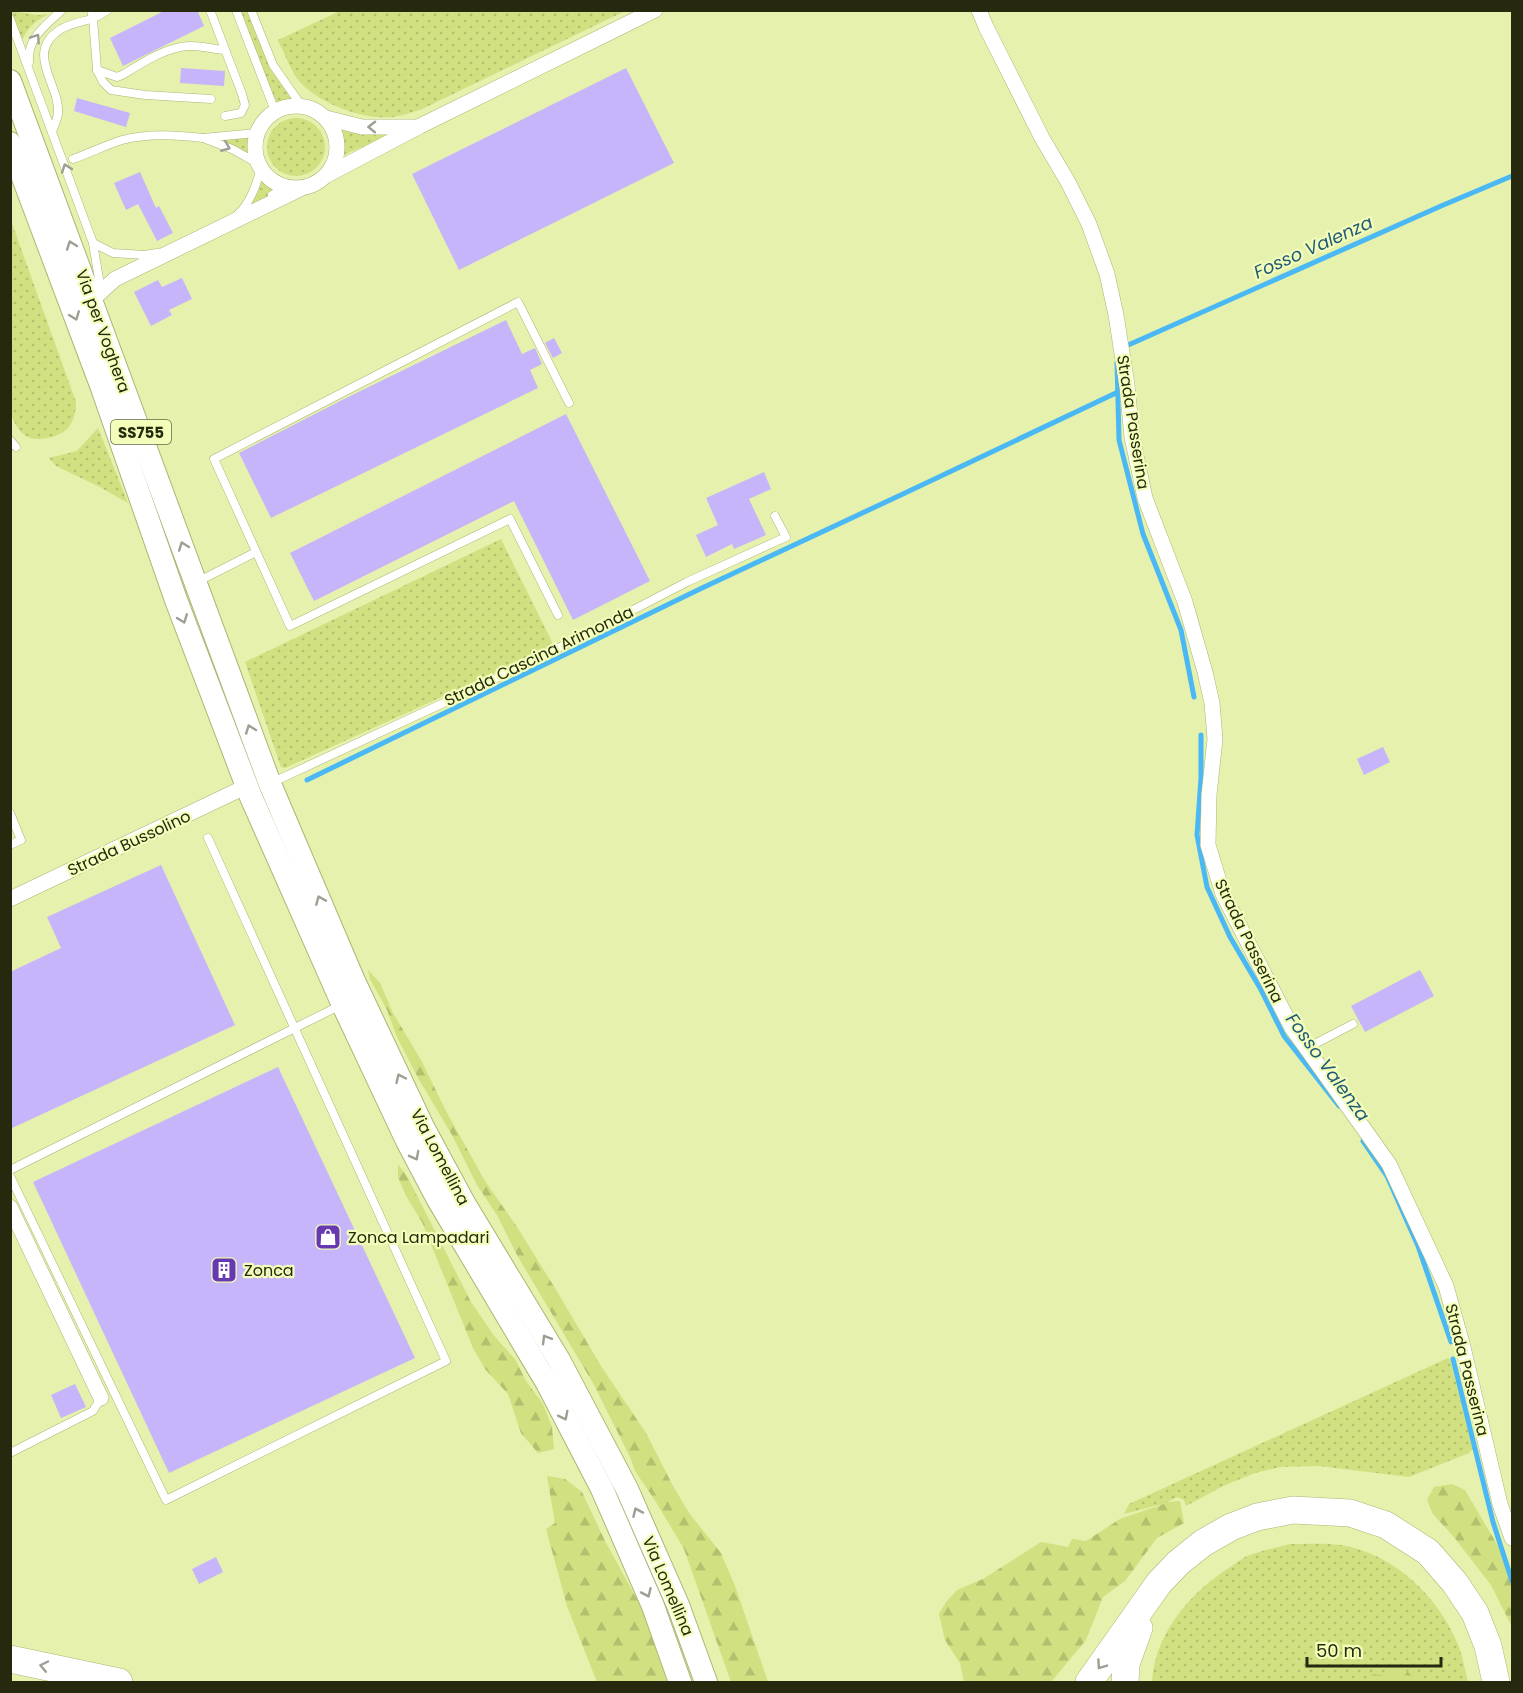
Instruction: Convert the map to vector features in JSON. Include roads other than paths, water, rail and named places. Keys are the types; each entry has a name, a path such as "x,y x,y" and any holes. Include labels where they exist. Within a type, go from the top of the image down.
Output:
{"highway":[{"path":"1089,1683 1159,1583 1178,1563 1203,1543 1240,1524 1257,1517 1293,1510 1350,1514 1386,1525 1428,1552 1455,1582 1475,1612 1488,1646 1496,1683"},
{"path":"1125,1683 1126,1664 1159,1583"},
{"path":"10,1659 118,1683"}],"main road":[{"name":"Via per Voghera","path":"20,77 196,582 270,784"},
{"name":"Via per Voghera","path":"10,143 102,388 176,600 249,792"},
{"name":"Via Lomellina","path":"270,784 354,981 423,1127 464,1203 559,1360 627,1489 678,1605 706,1683"},
{"name":"Via Lomellina","path":"249,792 343,1005 407,1141 437,1198 547,1383 602,1489 653,1606 680,1683"}],"street":[{"path":"96,296 115,279 223,227 294,188 315,184 327,175 420,126 655,10"},
{"name":"Strada Passerina","path":"979,10 1042,138 1089,224 1107,274 1116,315 1127,385 1132,437 1144,498 1185,602 1212,703 1215,739 1209,795 1208,845 1223,894 1292,1028 1389,1164 1446,1286 1463,1347 1500,1504 1512,1538"},
{"path":"294,188 276,183 268,177 260,167 255,148 257,133 264,120 275,111 288,106 301,105 326,118 362,127 420,126"},
{"path":"326,118 333,128 338,153 327,175"},
{"name":"Strada Bussolino","path":"10,899 249,792"},
{"path":"10,1207 100,1398"}],"lane":[{"path":"20,77 28,50 40,32 62,10"},
{"path":"52,132 58,113 55,96 45,70 44,52 50,38 62,28 92,14 108,10"},
{"path":"210,10 245,105 241,113 225,116"},
{"path":"236,10 275,111"},
{"path":"251,10 273,65 301,105"},
{"path":"92,14 97,70 103,82 111,90 211,99"},
{"path":"10,19 20,77 52,132 93,243 96,296"},
{"path":"97,70 117,76 181,47 225,50"},
{"path":"73,159 122,140 149,135 203,138 257,133"},
{"path":"203,138 232,149 260,167 255,187 241,211 223,227"},
{"path":"241,211 294,188"},
{"path":"93,243 113,253 144,255 173,251"},
{"path":"558,615 510,519 290,626 214,459 518,302 569,403"},
{"name":"Strada Cascina Arimonda","path":"270,784 518,668 687,582 786,537 775,516"},
{"path":"196,582 256,552"},
{"path":"10,813 21,840 10,845"},
{"path":"10,1176 166,1500 446,1361 207,838"},
{"path":"10,1170 343,1005"},
{"path":"1306,1048 1353,1024"},
{"path":"10,1452 93,1411 100,1398"}],"waterway":[{"name":"Fosso Valenza","path":"1126,346 1512,176"},
{"name":"Fosso Valenza","path":"1117,362 1119,440 1143,534 1181,630 1194,697"},
{"path":"307,780 702,588 1118,392"},
{"name":"Fosso Valenza","path":"1201,735 1197,835 1207,887 1230,937 1260,988 1284,1036 1339,1106"},
{"name":"Fosso Valenza","path":"1363,1141 1387,1176 1418,1246 1451,1342"},
{"name":"Fosso Valenza","path":"1453,1359 1493,1522 1512,1581"}],"place":[{"name":"Zonca Lampadari","path":"328,1237"},
{"name":"Zonca","path":"224,1270"}]}
